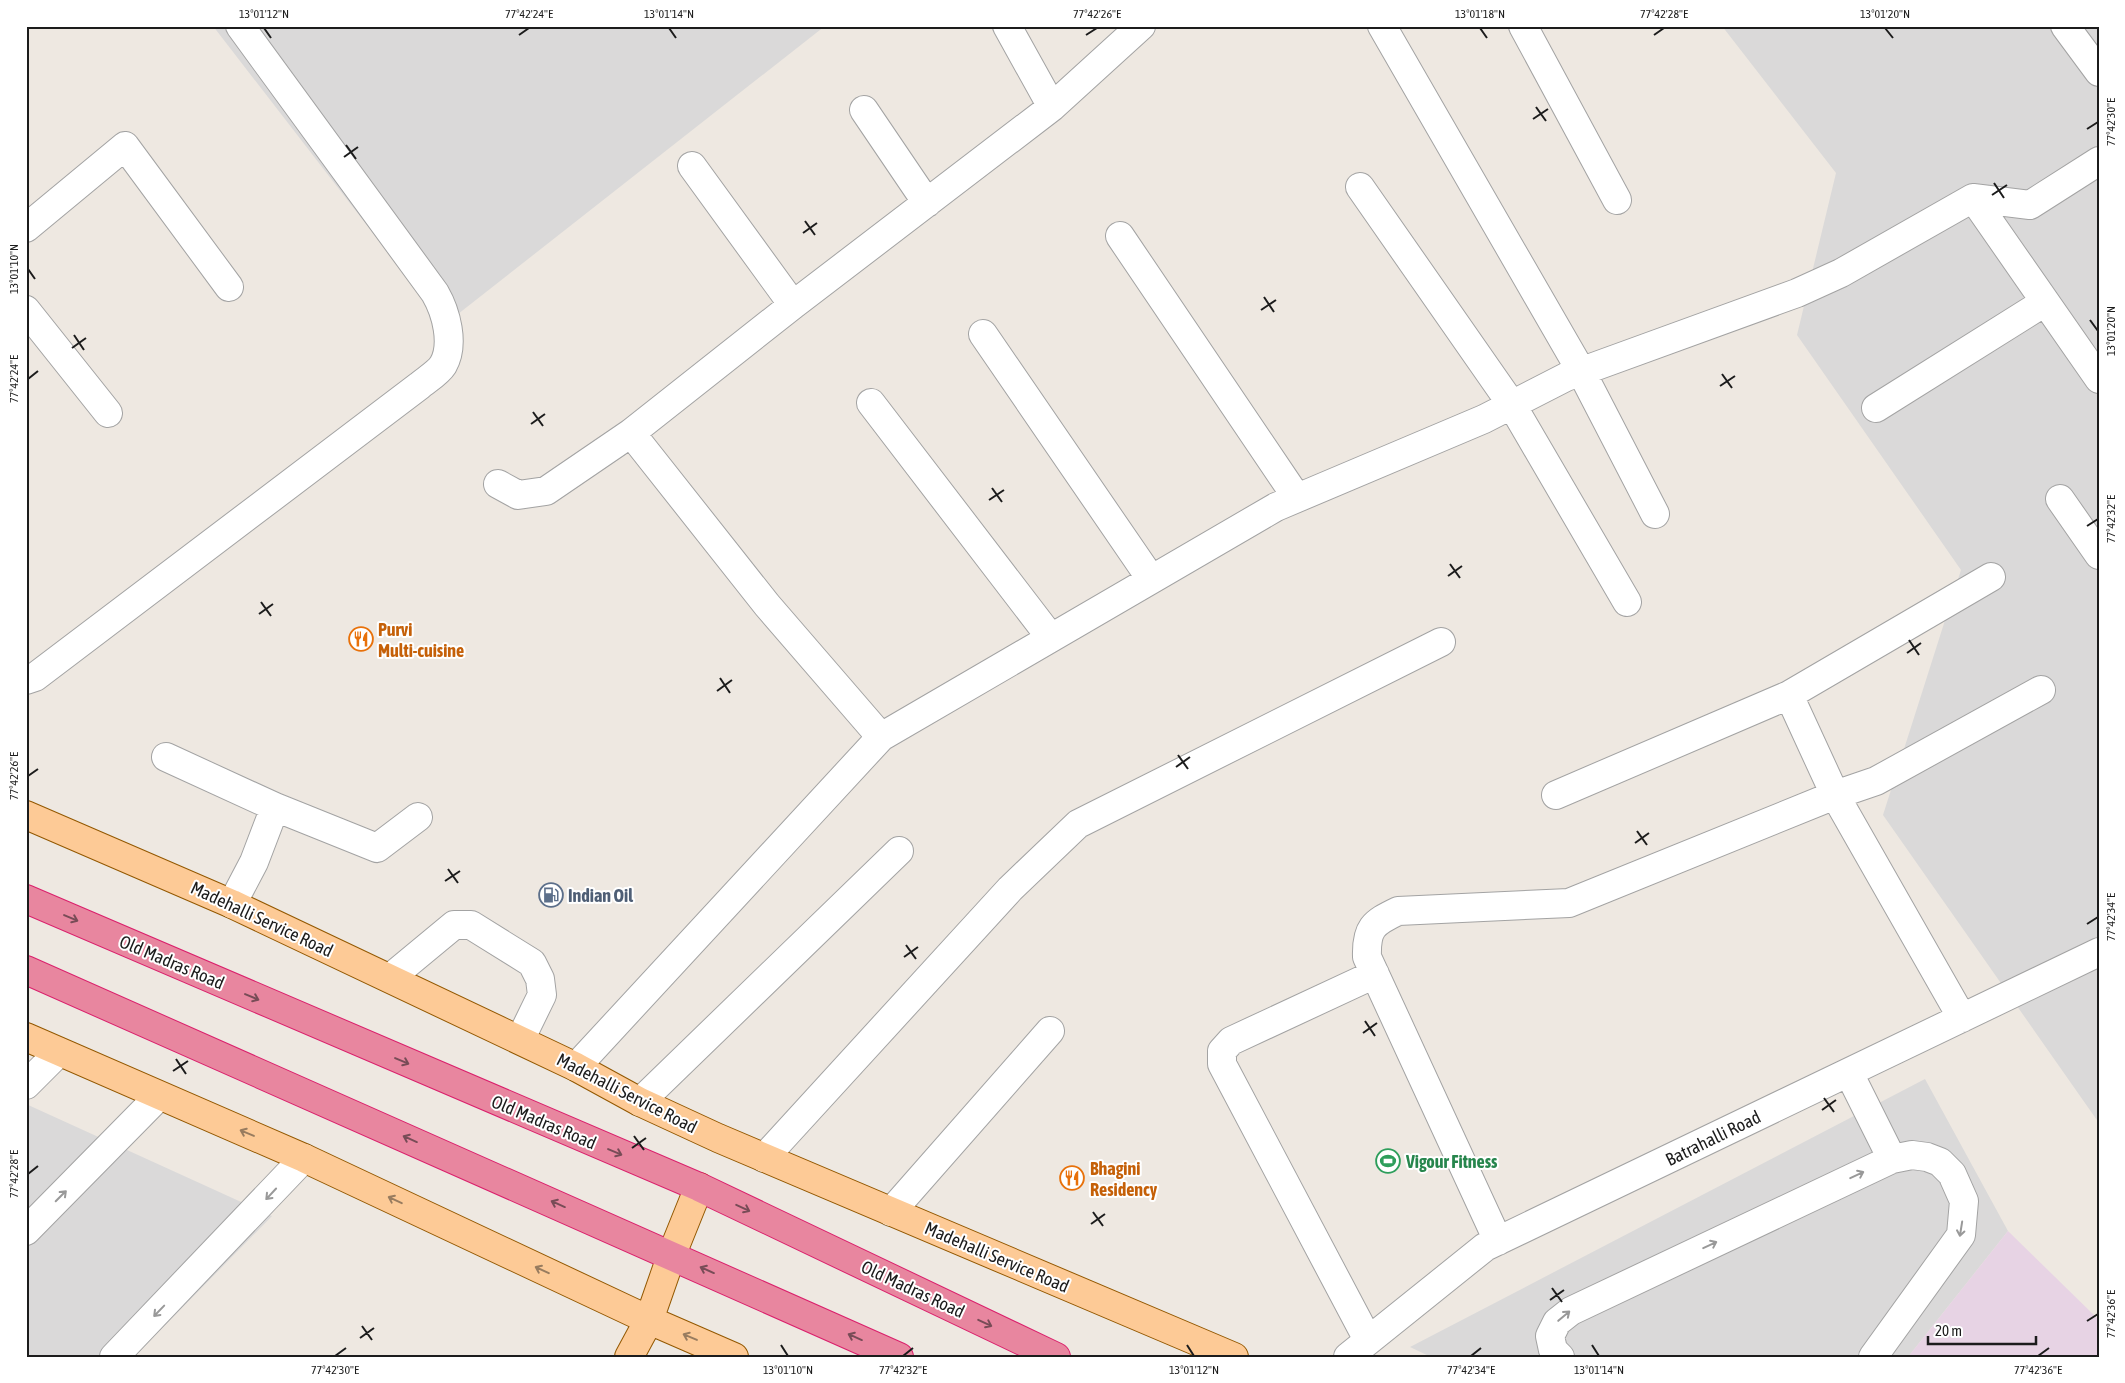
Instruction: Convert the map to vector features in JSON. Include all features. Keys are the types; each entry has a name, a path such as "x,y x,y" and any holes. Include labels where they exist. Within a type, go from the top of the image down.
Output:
{"highway":[{"name":"Old Madras Road","path":"26,899 699,1187 1056,1357"},
{"path":"26,970 672,1254 899,1357"}],"main road":[{"name":"Madehalli Service Road","path":"26,814 232,904 576,1067 640,1102 764,1158 1234,1357"},
{"path":"26,1037 304,1158 649,1320 734,1357"},
{"path":"629,1357 649,1320 672,1254 699,1187"}],"street":[{"path":"26,680 34,676 419,386 442,365 448,343 445,310 436,294 240,26"},
{"path":"1007,26 1052,107"},
{"path":"498,484 518,495 546,490 631,433 792,305 1052,107 1141,26"},
{"path":"1382,26 1581,371 1655,514"},
{"path":"1523,26 1617,200"},
{"path":"2065,26 2099,72"},
{"path":"864,110 927,203"},
{"path":"26,228 125,146 229,287"},
{"path":"576,1067 881,737 1276,507 1484,419 1581,371 1796,293 1841,273 1973,198 2030,205 2099,161"},
{"path":"692,166 792,305"},
{"path":"1360,187 1512,405 1627,602"},
{"path":"1973,198 2099,379"},
{"path":"1120,236 1297,498"},
{"path":"1876,408 2046,302"},
{"path":"26,310 108,413"},
{"path":"983,334 1151,579"},
{"path":"871,403 1051,638"},
{"path":"631,433 766,605 881,737"},
{"path":"2060,500 2099,555"},
{"path":"1556,795 1789,695 1991,578"},
{"path":"764,1158 1010,889 1078,824 1441,642"},
{"path":"1498,1240 1367,958 1367,938 1377,922 1398,911 1570,903 1876,781 2041,690"},
{"path":"1789,695 1835,796 1962,1018"},
{"path":"166,757 275,807 377,848 418,817"},
{"path":"232,904 254,862 275,807"},
{"path":"640,1102 899,851"},
{"path":"390,978 454,925 471,925 532,963 540,979 542,995 520,1040"},
{"name":"Batrahalli Road","path":"1358,1349 1485,1247 1498,1240 2099,952"},
{"path":"1358,1349 1222,1064 1222,1051 1231,1041 1375,974"},
{"path":"891,1212 1050,1031"},
{"path":"26,1085 59,1052"},
{"path":"1849,1073 1892,1159"},
{"path":"26,1230 160,1096"},
{"path":"1560,1357 1553,1350 1550,1336 1557,1322 1571,1311 1892,1159 1912,1155 1927,1157 1940,1162 1952,1174 1964,1201 1961,1235 1873,1357"},
{"path":"114,1357 304,1158"}],"shaded area":[{"path":"213,26 825,26 444,325"},
{"path":"1722,26 2099,26 2099,1123 1883,815 1961,570 1797,335 1836,173"},
{"path":"1925,1079 2008,1231 1908,1357 1431,1357 1410,1347"},
{"path":"26,1104 272,1216 134,1357 26,1357"},
{"path":"2008,1231 2099,1320 2099,1357 1908,1357"}],"place":[{"name":"Purvi Multi-cuisine","path":"361,639"},
{"name":"Indian Oil","path":"551,895"},
{"name":"Vigour Fitness","path":"1388,1161"},
{"name":"Bhagini Residency","path":"1072,1178"}]}
